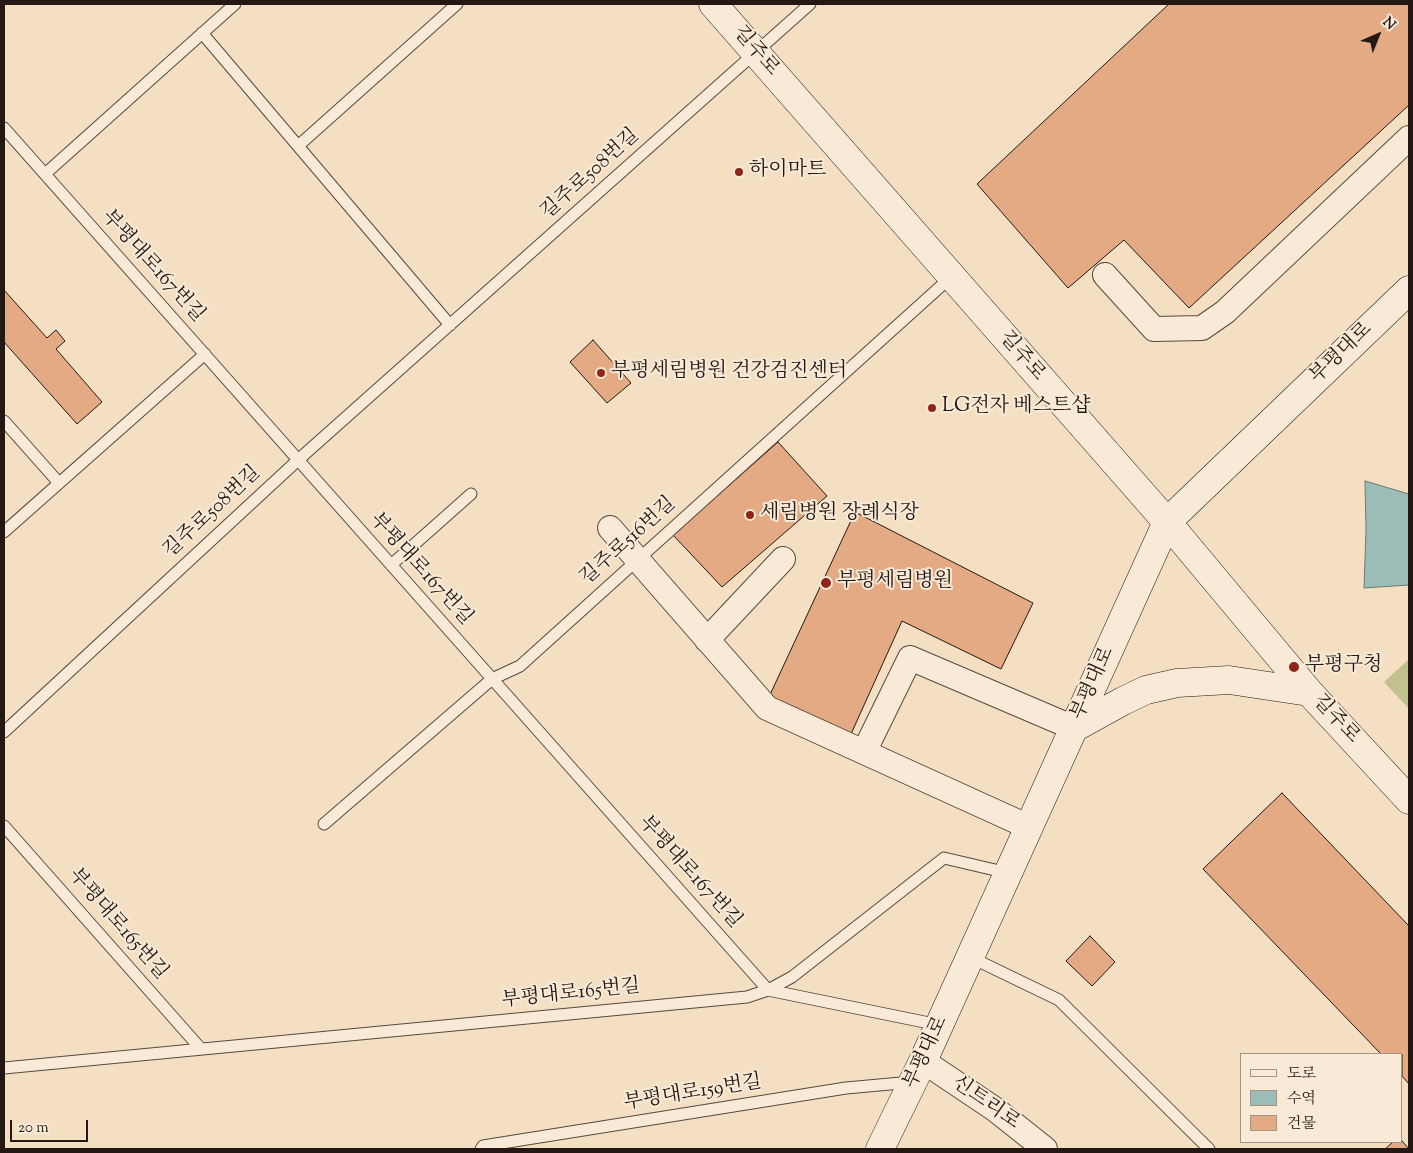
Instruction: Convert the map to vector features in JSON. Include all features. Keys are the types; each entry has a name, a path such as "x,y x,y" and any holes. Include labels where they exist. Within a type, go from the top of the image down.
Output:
{"main road":[{"name":"길주로","path":"713,4 1167,522 1309,692 1409,800"},
{"name":"부평대로","path":"880,1149 940,1025 1167,522 1409,290"},
{"path":"1074,728 1146,690 1177,683 1229,680 1309,692"}],"street":[{"path":"1105,275 1154,329 1202,328 1225,312 1409,138"},
{"path":"610,528 767,708 1029,827"},
{"path":"707,640 783,559"},
{"path":"864,752 910,658 1074,728"},
{"name":"신트리로","path":"918,1072 996,1110 1045,1149"}],"lane":[{"path":"45,174 235,4"},
{"path":"298,146 457,4"},
{"name":"길주로508번길","path":"4,732 298,460 810,4"},
{"path":"202,33 450,325"},
{"name":"부평대로167번길","path":"4,128 768,990"},
{"name":"길주로516번길","path":"324,824 492,679 520,666 951,277"},
{"path":"4,532 205,354"},
{"path":"4,421 59,483"},
{"path":"391,565 471,494"},
{"name":"부평대로165번길","path":"4,826 201,1049"},
{"path":"768,990 792,977 944,858 1008,873"},
{"path":"970,957 1059,1000 1209,1149"},
{"name":"부평대로165번길","path":"4,1068 747,997 768,990 940,1025"},
{"name":"부평대로159번길","path":"481,1149 483,1146 846,1088 918,1072"}],"shaded area":[{"path":"1409,659 1409,709 1384,682"}],"water":[{"path":"1365,481 1409,494 1409,585 1364,588"}],"building":[{"path":"1169,4 1409,4 1409,105 1189,308 1124,240 1068,288 977,184"},
{"path":"4,290 47,338 56,330 65,341 56,349 102,402 77,424 4,342"},
{"name":"부평세림병원 건강검진센터","path":"593,340 631,383 607,403 570,362"},
{"name":"세림병원 장례식장","path":"778,442 827,496 722,587 673,535"},
{"name":"부평세림병원","path":"855,512 1033,603 1001,669 902,621 851,734 768,699"},
{"path":"1282,793 1409,926 1409,1084 1403,1077 1403,1053 1380,1053 1203,869"},
{"path":"1090,936 1115,962 1092,986 1066,961"},
{"path":"1403,1142 1409,1149 1385,1149 1392,1143"}],"place":[{"name":"하이마트","path":"739,172"},
{"name":"부평세림병원 건강검진센터","path":"601,373"},
{"name":"LG전자 베스트샵","path":"932,408"},
{"name":"세림병원 장례식장","path":"750,515"},
{"name":"부평세림병원","path":"826,583"},
{"name":"부평구청","path":"1294,667"}]}
